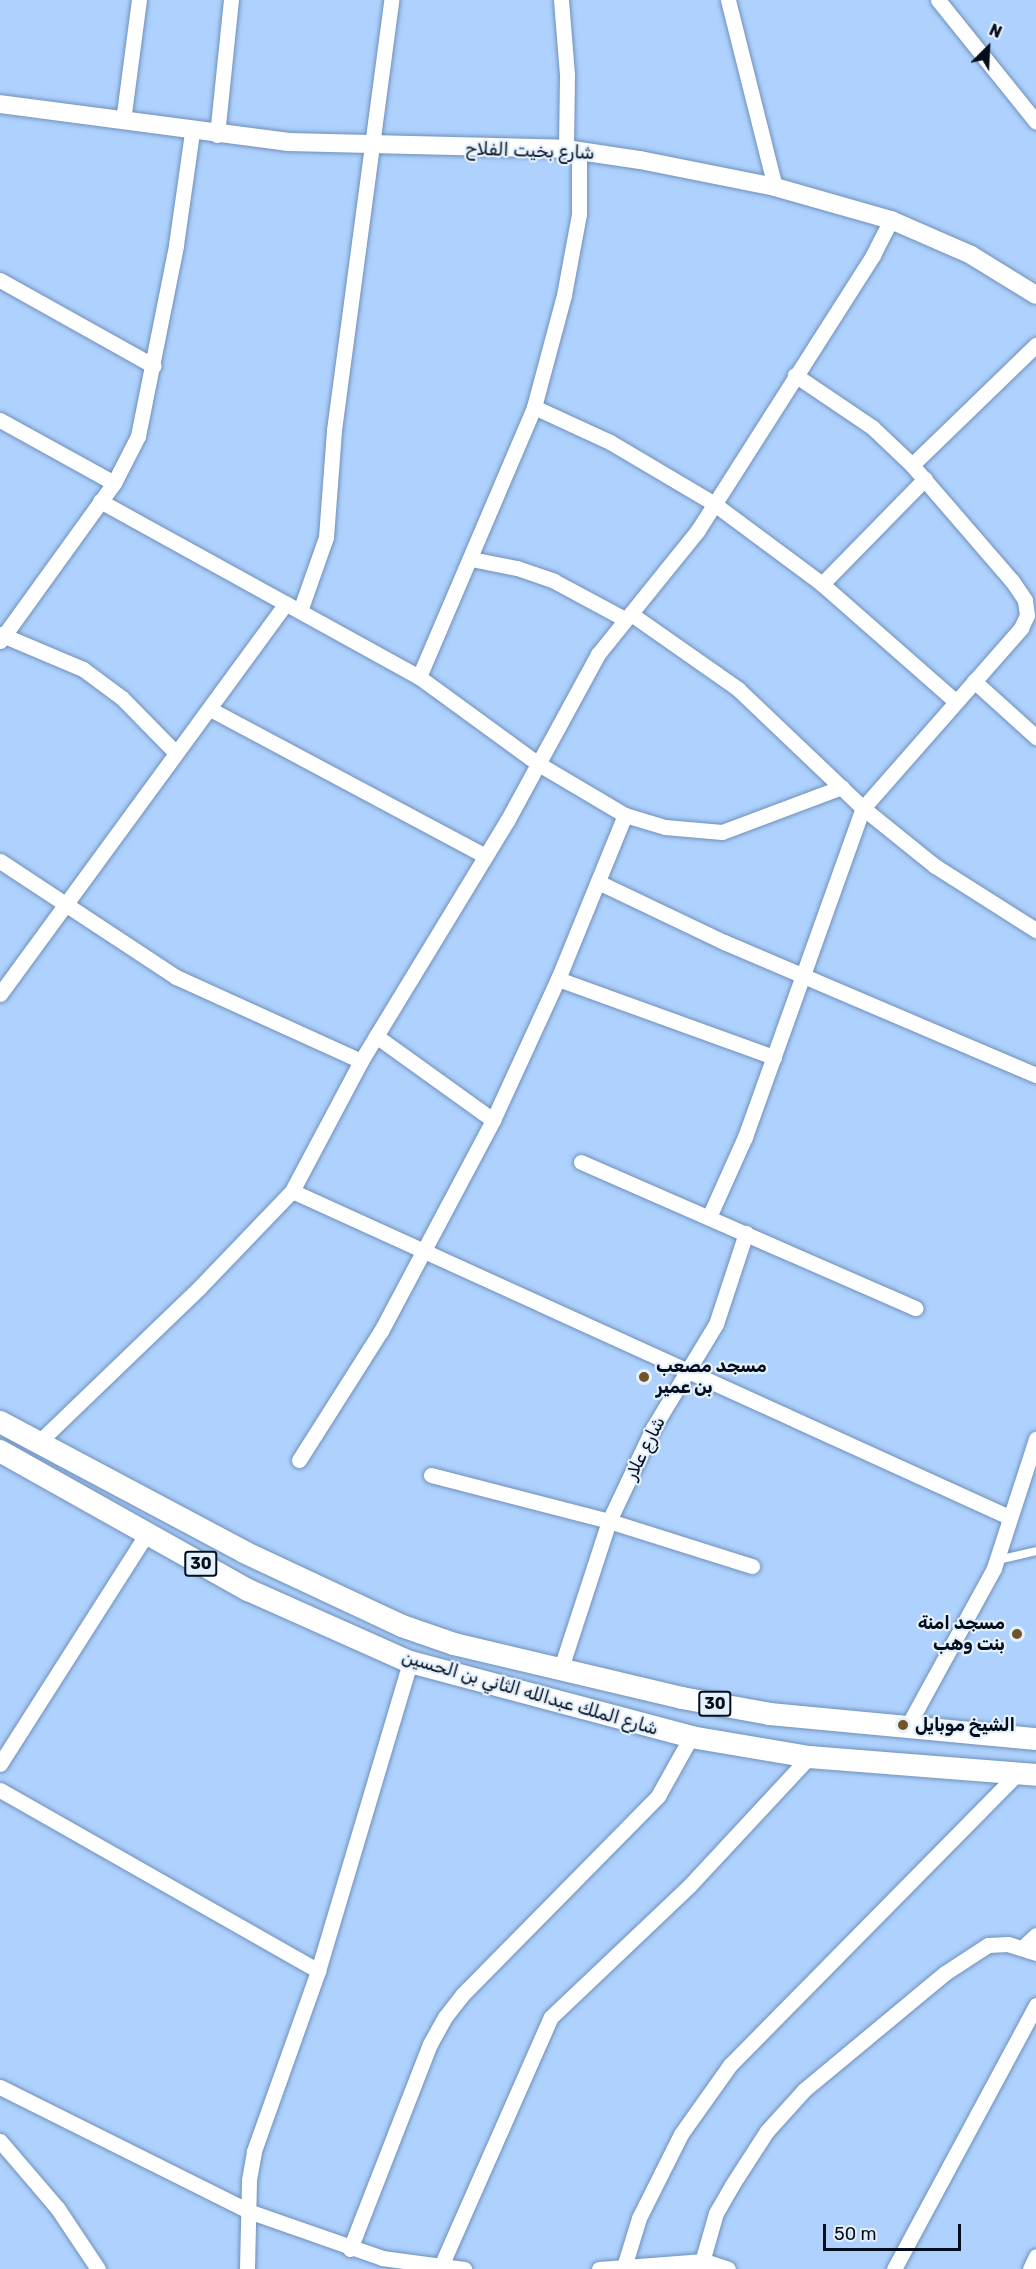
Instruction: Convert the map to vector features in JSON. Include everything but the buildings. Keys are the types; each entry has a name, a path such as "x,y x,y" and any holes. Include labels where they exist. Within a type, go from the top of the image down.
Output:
{"main road":[{"name":"شارع الملك عبدالله الثاني بن الحسين","path":"0,1422 244,1552 402,1626 560,1671 770,1714 906,1729 1036,1739"},
{"name":"شارع الملك عبدالله الثاني بن الحسين","path":"0,1450 146,1535 258,1595 410,1662 691,1737 809,1757 1027,1774"}],"street":[{"path":"123,121 139,0"},
{"path":"217,135 231,0"},
{"path":"300,610 326,537 334,430 391,0"},
{"path":"419,676 471,559 534,407 564,295 579,214 561,0"},
{"path":"728,0 775,187"},
{"path":"938,0 1036,122"},
{"name":"شارع بخيت الفلاح","path":"0,104 217,135 370,147 572,150 775,187 891,220 971,255 1036,295"},
{"path":"176,753 122,698 83,669 1,637 114,483 138,436 154,366 192,132"},
{"path":"38,1443 115,1365 199,1288 292,1191 361,1061 485,856 598,654 681,554 873,255 891,220"},
{"path":"0,280 154,366"},
{"path":"912,465 1036,345"},
{"path":"709,1217 745,1137 863,808 954,700 1021,628 1027,615 1025,600 912,465 872,427 795,375"},
{"path":"534,407 610,442 712,503 822,584 954,700"},
{"path":"0,420 114,483"},
{"path":"822,584 925,479"},
{"path":"100,501 419,676 537,763 625,815 665,827 722,832 842,788"},
{"path":"471,559 517,568 554,581 628,616 738,689 863,808 935,866 1036,930"},
{"path":"0,994 286,603"},
{"path":"974,681 1036,736"},
{"path":"210,709 485,856"},
{"path":"298,1460 343,1396 424,1252 493,1120 558,979 625,815"},
{"path":"0,861 66,902 176,977 361,1061"},
{"path":"598,882 724,942 1036,1075"},
{"path":"558,979 774,1057"},
{"path":"376,1036 493,1120"},
{"path":"581,1162 915,1308"},
{"path":"292,1191 1009,1517"},
{"name":"شارع علار","path":"560,1671 609,1521 653,1428 716,1324 746,1233"},
{"path":"906,1729 998,1560 1009,1517 1036,1439"},
{"path":"431,1475 609,1521 752,1566"},
{"path":"0,1764 146,1535"},
{"path":"247,2269 251,2212 249,2181 254,2151 318,1971 410,1662"},
{"path":"350,2248 430,2044 445,2017 463,1994 658,1796 691,1737"},
{"path":"441,2266 551,2017 690,1884 809,1757"},
{"path":"624,2266 639,2218 681,2134 729,2065 1027,1774"},
{"path":"0,1790 318,1971"},
{"path":"702,2265 716,2213 732,2185 767,2131 804,2090 945,1973 988,1945 1008,1944 1029,1951 1036,1935"},
{"path":"894,2269 1036,2005"},
{"path":"0,2087 251,2212 350,2248 380,2263 464,2269"},
{"path":"0,2141 58,2209 98,2269"},
{"path":"1030,2269 1036,2256"},
{"path":"602,2269 624,2266 702,2265 728,2269"}],"lane":[{"path":"998,1560 1036,1551"}],"place":[{"name":"مسجد مصعب بن عمير","path":"644,1377"},
{"name":"مسجد امنة بنت وهب","path":"1017,1634"},
{"name":"الشيخ موبايل","path":"903,1725"}]}
